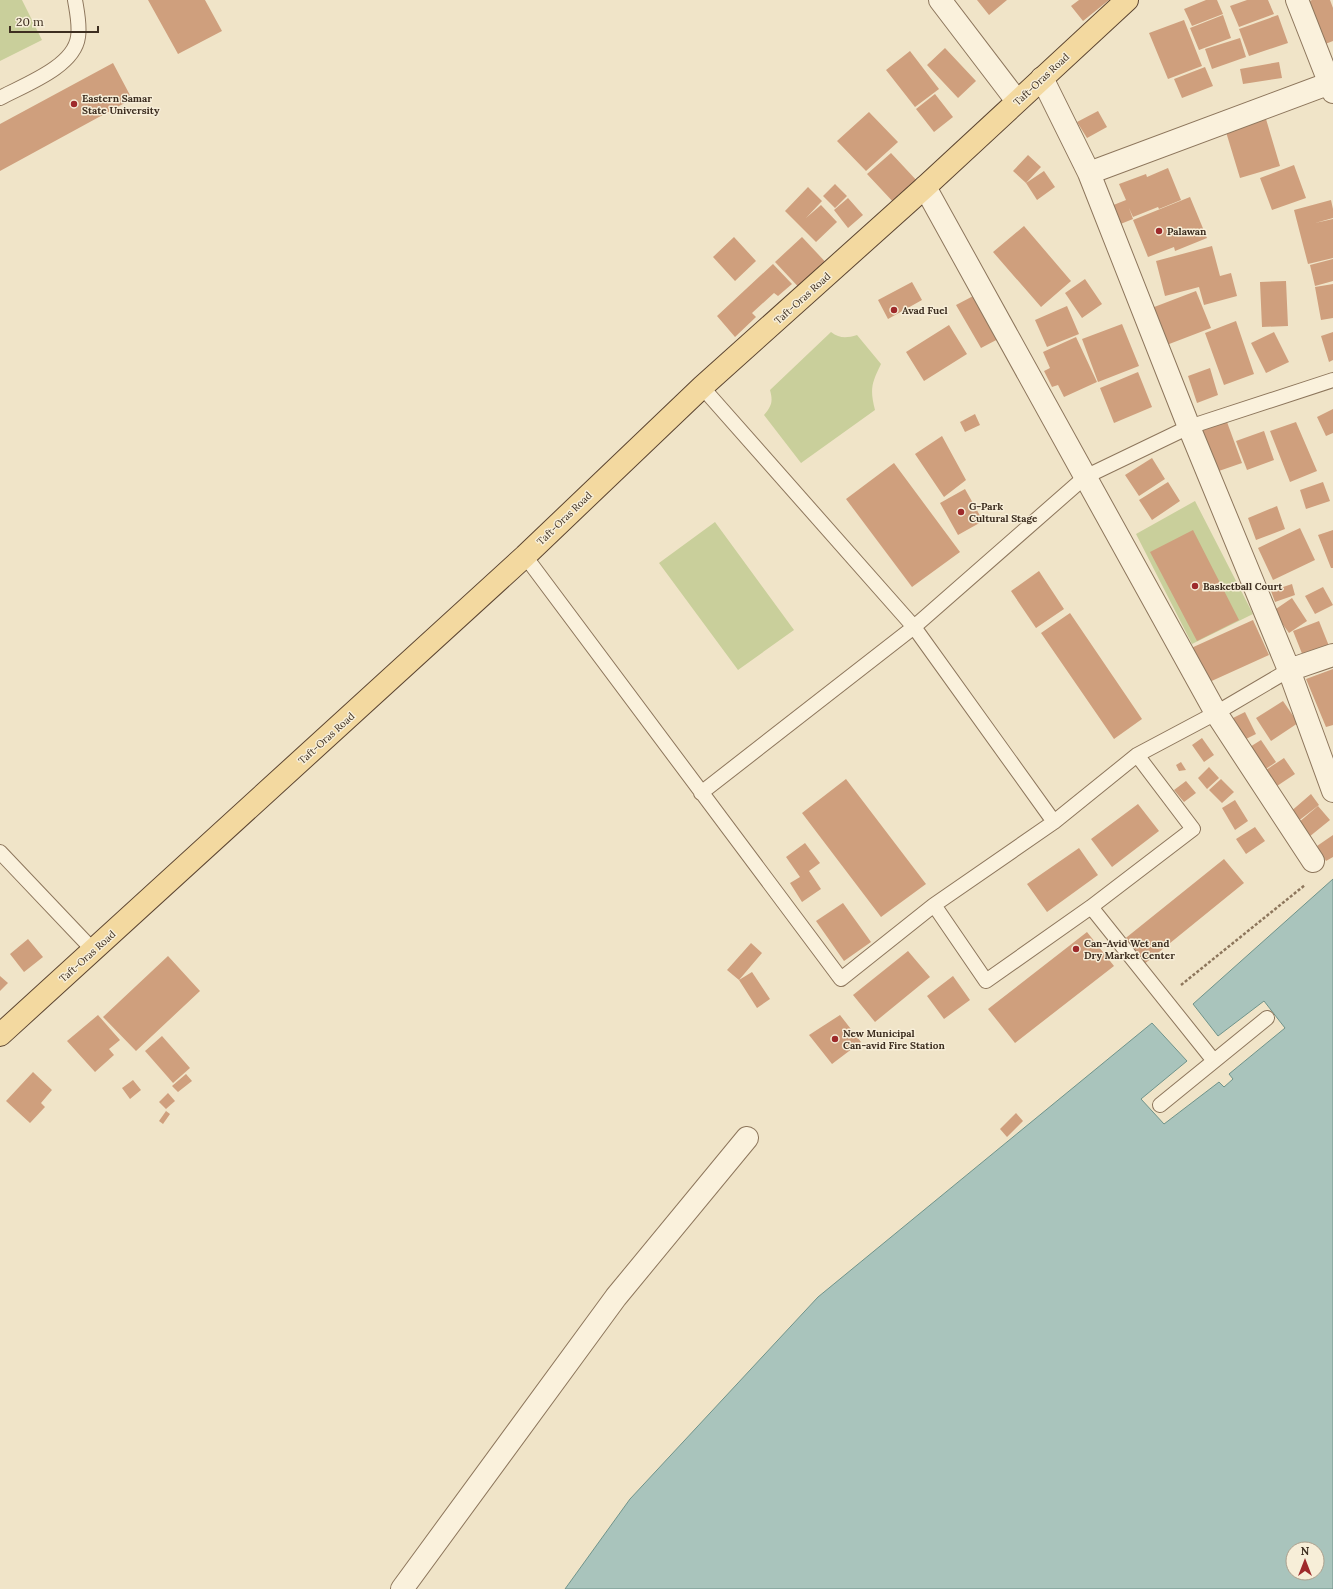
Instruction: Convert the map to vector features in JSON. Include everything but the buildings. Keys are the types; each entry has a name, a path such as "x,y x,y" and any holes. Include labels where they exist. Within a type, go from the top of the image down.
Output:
{"main road":[{"name":"Taft-Oras Road","path":"0,1035 525,556 702,387 925,187 1127,0"}],"street":[{"path":"940,0 1017,101"},
{"path":"1089,173 1332,85 1297,0"},
{"path":"1042,78 1089,173 1189,427 1289,670 1333,792"},
{"path":"925,187 1216,713 1311,871"},
{"path":"1289,670 1333,654"},
{"path":"402,1589 616,1297 747,1138"}],"lane":[{"path":"0,98 57,68 71,55 78,38 78,18 75,0"},
{"path":"701,794 914,627 1085,478 1189,427 1333,380"},
{"path":"702,387 914,627 1054,822"},
{"path":"525,556 701,794 841,979 934,904 1054,822 1137,755 1216,713 1289,670"},
{"path":"934,904 986,981 1091,907 1193,829 1137,755"},
{"path":"0,852 93,950"},
{"path":"1091,907 1214,1061"},
{"path":"1160,1105 1267,1018"}],"path":[{"path":"1164,998 1311,871"}],"green space":[{"path":"0,0 22,0 42,40 0,61"},
{"path":"831,332 837,336 844,337 857,335 881,364 872,387 872,397 875,410 801,463 764,415 769,409 771,403 770,390"},
{"path":"1195,501 1253,614 1192,644 1136,534"},
{"path":"715,522 794,630 738,670 659,563"}],"water":[{"path":"1333,879 1333,1589 565,1589 630,1499 818,1297 1152,1023 1187,1061 1141,1099 1164,1124 1219,1082 1224,1087 1233,1079 1229,1074 1285,1028 1264,1001 1218,1036 1193,1004"}],"place":[{"name":"Eastern Samar State University","path":"74,104"},
{"name":"Palawan","path":"1159,231"},
{"name":"Avad Fuel","path":"894,310"},
{"name":"G-Park Cultural Stage","path":"961,512"},
{"name":"Basketball Court","path":"1195,586"},
{"name":"Can-Avid Wet and Dry Market Center","path":"1076,949"},
{"name":"New Municipal Can-avid Fire Station","path":"835,1039"}]}
